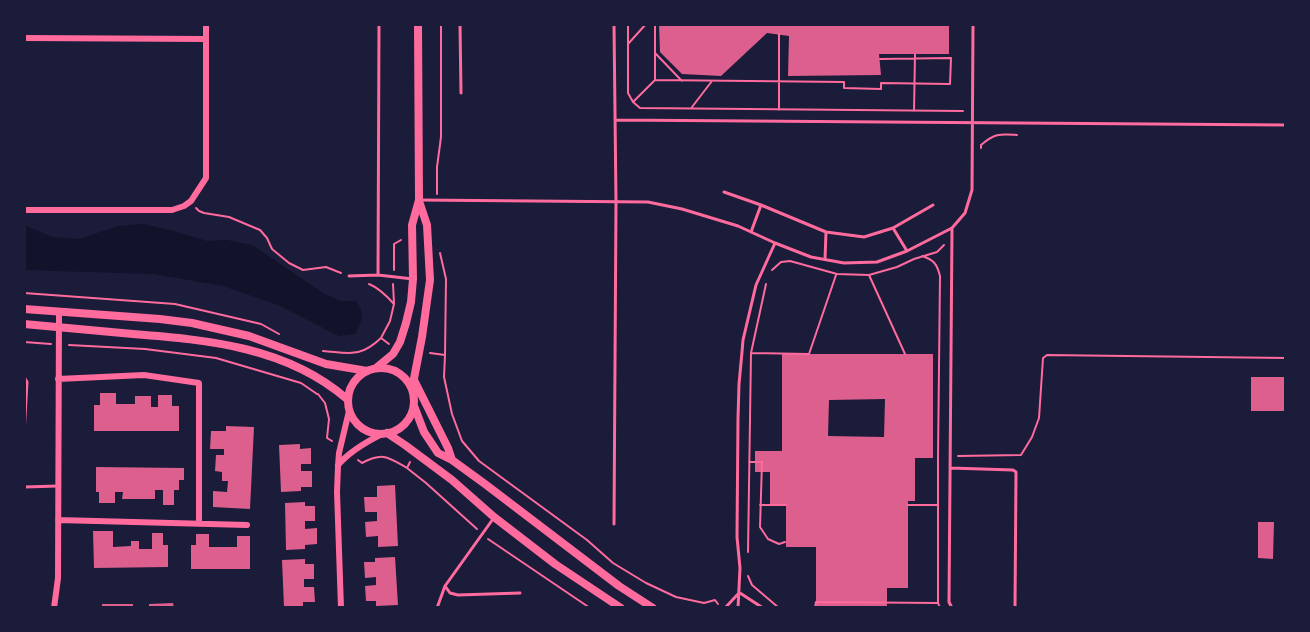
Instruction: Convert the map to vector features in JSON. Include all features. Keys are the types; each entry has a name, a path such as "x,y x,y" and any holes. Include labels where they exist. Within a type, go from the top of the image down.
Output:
{"main road":[{"path":"414,406 403,426 385,434 371,433 361,428 353,420 349,411 348,399 355,380 376,368 393,354 400,342 411,302 412,225 419,200 418,24"},
{"path":"419,200 427,225 430,280 412,390 414,406 424,432 438,453 452,460 619,586 653,608"},
{"path":"24,309 160,319 221,328 326,364 367,372"},
{"path":"24,324 186,338 221,344 297,365 323,380 348,399"},
{"path":"376,368 394,370 403,376 412,390"},
{"path":"414,380 452,460"},
{"path":"385,434 452,480 494,517 555,564 621,608"}],"street":[{"path":"24,210 172,210 191,201 206,178 206,24"},
{"path":"24,38 206,39"},
{"path":"54,608 58,578 59,312"},
{"path":"58,379 144,375 199,383 199,524"},
{"path":"341,608 338,466 349,411"},
{"path":"338,466 356,449 385,434"},
{"path":"58,520 247,525"}],"lane":[{"path":"378,275 379,24"},
{"path":"460,24 461,93"},
{"path":"614,24 616,202 614,524"},
{"path":"419,200 648,202 682,209 738,226 811,257 844,262 877,262 907,251 952,228 965,213 972,190 973,24"},
{"path":"615,120 1286,125"},
{"path":"724,192 826,232 864,237 893,228 933,205"},
{"path":"751,232 761,205"},
{"path":"893,228 907,251"},
{"path":"952,228 950,456 950,602 952,608"},
{"path":"825,259 826,232"},
{"path":"738,608 740,593 737,537 739,384 743,340 756,285 775,243"},
{"path":"349,276 378,275 413,279"},
{"path":"24,377 27,382 24,434"},
{"path":"950,468 1013,470 1016,472 1015,608"},
{"path":"24,487 58,486"},
{"path":"437,608 445,586 494,517"},
{"path":"445,586 450,593 458,595 520,594"},
{"path":"723,608 740,593"},
{"path":"740,593 763,608"}],"path":[{"path":"436,200 441,137 441,24"},
{"path":"628,24 628,93 640,108 963,111"},
{"path":"628,44 646,24"},
{"path":"655,24 655,81"},
{"path":"779,34 779,121"},
{"path":"655,54 682,81"},
{"path":"633,102 655,81 844,82 844,87 881,88 881,83 950,84 951,58 915,56 880,59"},
{"path":"914,111 915,56"},
{"path":"691,108 712,81"},
{"path":"981,155 981,145 990,138 998,134 1017,135"},
{"path":"191,201 199,211 229,216 260,230 272,249 289,263 303,270 326,267 349,276"},
{"path":"769,273 781,262 789,261 837,274 869,274 897,267 937,252 952,239"},
{"path":"439,248 446,279 444,377 452,414 462,441 479,461 587,540 613,563 646,583 676,597 704,603 715,600 723,608"},
{"path":"922,256 937,265 940,276 938,457 938,603 940,608"},
{"path":"751,353 809,354 837,274"},
{"path":"869,274 905,354"},
{"path":"367,283 386,294 393,304 390,321 381,338 396,349"},
{"path":"748,551 751,353 767,283"},
{"path":"24,342 145,349 216,358 301,382 317,394"},
{"path":"419,352 445,355"},
{"path":"938,457 1021,455 1032,437 1039,418 1043,358 1047,355 1286,358"},
{"path":"748,462 762,462 760,527 768,539 779,544 785,542"},
{"path":"407,468 489,540 590,608"},
{"path":"760,504 786,505"},
{"path":"908,505 938,505"},
{"path":"747,573 752,585 779,608"},
{"path":"815,608 816,602 938,603"}],"shaded area":[{"path":"143,224 207,241 227,240 252,245 323,293 340,301 356,301 362,313 360,325 355,334 339,336 278,305 223,286 154,274 24,270 24,225 52,237 79,239 118,226"}],"building":[{"path":"659,24 949,24 949,54 879,54 881,75 788,76 789,36 767,33 721,76 682,74 660,52"},
{"path":"782,354 933,354 933,458 915,458 915,501 908,501 908,588 887,588 887,608 816,608 816,547 786,547 786,505 770,505 770,472 755,472 755,451 782,451","holes":["885,399 884,437 828,436 829,400"]},
{"path":"1251,377 1285,377 1286,411 1251,411"},
{"path":"100,393 116,393 116,404 135,404 135,396 151,396 151,407 158,407 158,395 172,395 172,406 179,406 179,431 94,431 94,405 100,405"},
{"path":"226,426 254,427 250,509 213,507 213,491 227,492 228,481 222,481 222,472 215,471 216,455 224,455 224,449 210,449 211,431 226,431"},
{"path":"300,444 300,449 311,448 311,464 301,464 301,471 312,471 312,487 301,487 301,491 281,492 279,445"},
{"path":"96,467 184,468 184,480 179,480 179,490 174,490 174,505 163,505 163,490 155,490 155,499 122,499 123,492 115,492 115,503 99,503 99,492 96,492"},
{"path":"395,485 398,546 378,547 378,536 366,537 365,522 377,521 377,512 365,512 364,497 377,497 377,486"},
{"path":"305,502 305,506 315,506 315,521 305,521 305,529 317,528 317,544 305,545 305,549 286,550 285,503"},
{"path":"1258,522 1274,522 1273,559 1258,558"},
{"path":"93,531 113,531 113,547 131,546 131,541 139,541 139,549 152,549 152,533 163,533 163,545 168,545 168,567 94,568"},
{"path":"196,534 209,534 209,547 237,547 237,536 250,536 250,569 191,569 191,545 196,545"},
{"path":"395,557 398,605 376,606 376,601 366,601 365,586 376,585 376,577 365,578 364,562 375,562 375,558"},
{"path":"305,559 305,564 314,564 314,579 304,579 304,587 314,587 315,602 303,602 303,607 284,607 282,560"},
{"path":"173,603 174,608 149,608 149,604"},
{"path":"102,604 133,604 133,608 102,608"}]}
